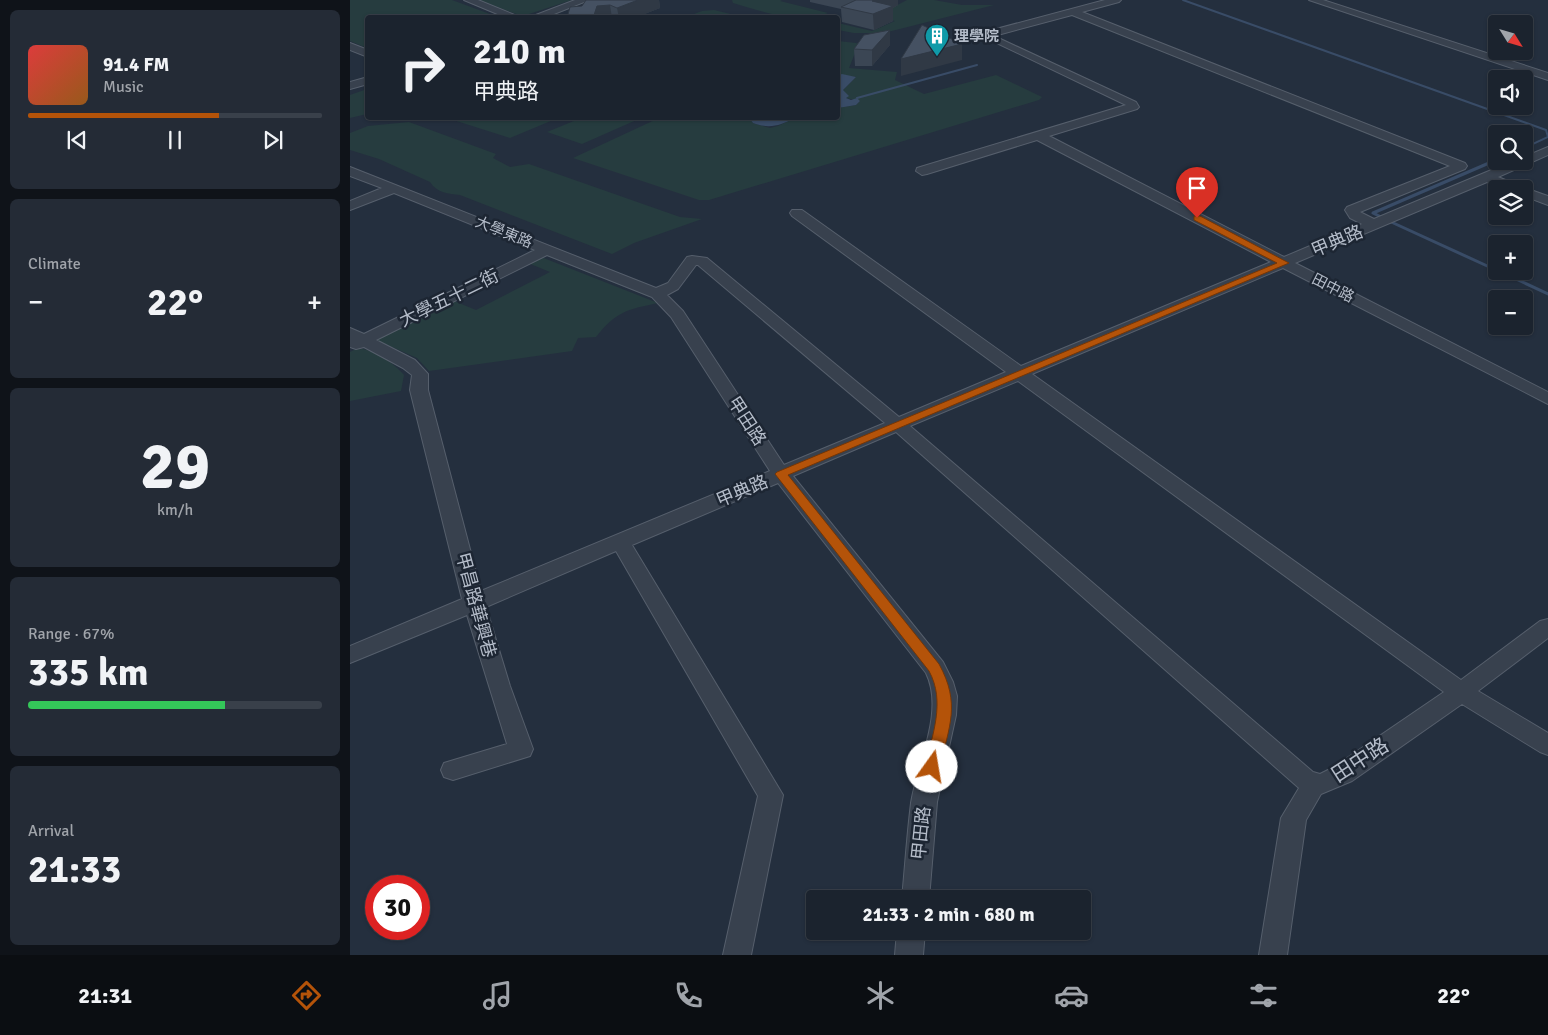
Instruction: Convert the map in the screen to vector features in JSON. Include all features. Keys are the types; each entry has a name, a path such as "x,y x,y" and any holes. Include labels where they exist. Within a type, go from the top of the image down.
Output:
{"street":[{"path":"469,0 509,15"},
{"path":"541,15 584,0"},
{"path":"551,15 593,0"},
{"path":"922,171 1133,107 1132,104 985,35 1116,0"},
{"path":"1314,0 1548,76"},
{"path":"1071,11 1461,166 1352,210 1355,215 1382,222"},
{"path":"350,46 365,53"},
{"path":"350,84 365,79"},
{"name":"田中路","path":"1039,136 1548,399"},
{"name":"甲典路","path":"350,655 1548,151"},
{"name":"大學東路","path":"350,171 657,294"},
{"path":"1487,177 1494,180"},
{"path":"350,206 395,188"},
{"path":"1533,196 1548,202"},
{"path":"797,213 1462,692 1548,745"},
{"name":"大學五十二街","path":"355,340 548,249"},
{"path":"657,294 674,286 692,260 702,261 898,425 1304,779 1314,785"},
{"name":"甲田路","path":"657,294 677,314 781,474 934,668 942,682 945,696 944,715 924,802 916,890"},
{"name":"甲昌路華興巷","path":"355,340 409,364 420,374 419,390 474,603 498,686 521,749 453,770"},
{"path":"620,542 772,795 737,955"},
{"name":"田中路","path":"1273,955 1294,818 1314,785 1323,784 1343,774 1462,692 1548,627"},
{"path":"909,955 910,940"}],"green space":[{"path":"350,0 452,0 493,15 365,15 365,47 350,41"},
{"path":"479,0 572,0 526,15 519,15"},
{"path":"732,0 782,0 780,1 828,13 822,15 776,15 733,3"},
{"path":"907,0 934,0 962,5 994,5 884,33 854,33 840,30 840,23 872,31 895,21 876,16"},
{"path":"714,10 735,15 691,15 702,11"},
{"path":"840,41 856,43 872,49 855,53 849,68 897,72 895,80 924,94 996,75 1042,97 1039,100 709,200 699,200 573,158 655,120 751,120 753,123 770,128 790,120 840,120 840,108 856,105 860,101 846,98 843,90 856,77 840,75"},
{"path":"365,90 365,114 350,118 350,95"},
{"path":"453,120 553,120 510,138"},
{"path":"576,120 636,120 582,144 547,132"},
{"path":"409,122 496,154 493,158 510,167 529,164 680,217 702,219 634,243 612,254 460,195 436,189 430,182 379,159 350,150 350,133 368,126"},
{"path":"541,257 658,303 623,313 603,328 596,337 578,338 572,351 429,371 417,358 376,340 454,301 476,310 550,272 528,263"},
{"path":"358,348 377,354 400,370 404,375 401,391 350,401 350,352"}],"water":[{"path":"840,74 856,77 843,90 849,96 846,98 851,100 857,98 860,101 856,105 840,108"},
{"path":"751,120 790,120 779,125 769,126 753,123"}],"building":[{"path":"586,0 638,0 617,8 610,5 597,6 594,15 568,15 570,7 582,6"},
{"path":"856,0 875,0 872,1 893,6 873,14 841,7"},
{"path":"922,25 962,44 901,59"},
{"path":"890,30 872,50 854,49 864,35"}],"waterway":[{"path":"1183,0 1532,125"},
{"path":"857,98 977,65"},
{"path":"1533,125 1546,130 1548,137 1533,144"},
{"path":"1383,218 1373,213 1488,163"},
{"path":"1389,221 1488,266"},
{"path":"1518,280 1548,294"}],"place":[{"name":"理學院","path":"937,57"}],"route":[{"path":"932,767 944,715 945,696 942,682 934,668 781,474 1284,263 1197,218"}]}
